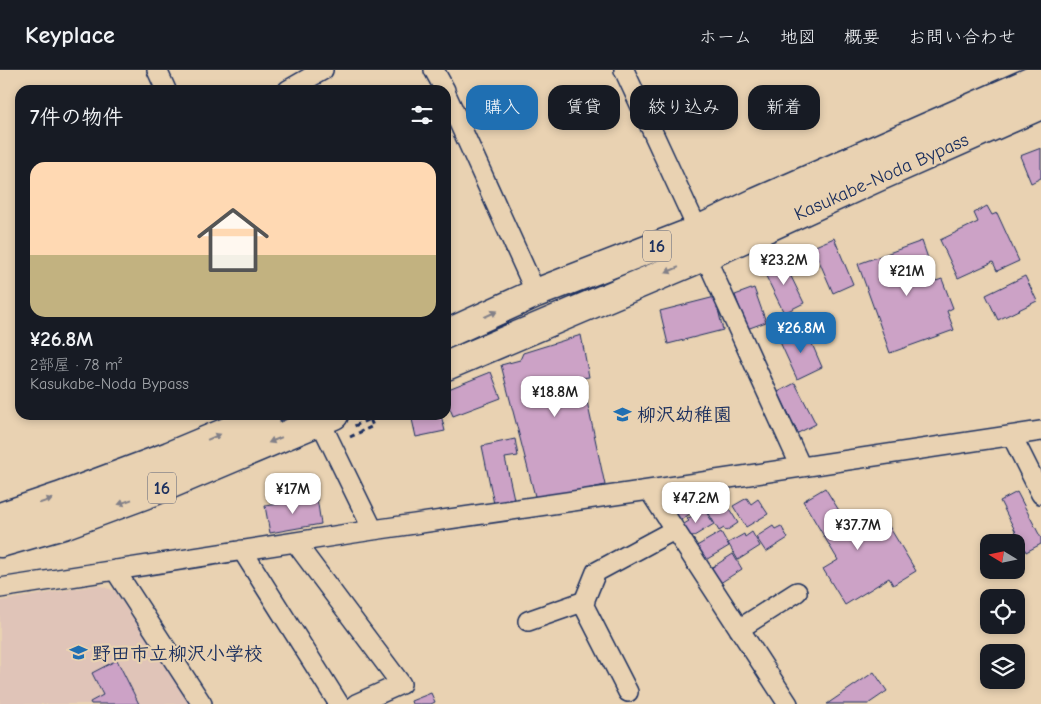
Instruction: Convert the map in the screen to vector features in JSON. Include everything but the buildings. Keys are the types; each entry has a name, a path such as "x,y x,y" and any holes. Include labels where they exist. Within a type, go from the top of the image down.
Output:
{"highway":[{"name":"16","path":"757,202 847,146 1016,70"},
{"name":"Kasukabe-Noda Bypass","path":"451,332 536,293 698,230 757,202 1041,77"},
{"name":"Kasukabe-Noda Bypass","path":"451,364 708,255 876,178 1041,106"},
{"name":"16","path":"708,255 855,200 969,154 1041,122"},
{"name":"16","path":"0,517 169,456 255,420"},
{"name":"16","path":"0,543 64,525 152,492 329,420"}],"street":[{"path":"157,70 164,85"},
{"path":"297,85 323,70"},
{"path":"434,70 442,85"},
{"path":"624,70 698,230"},
{"path":"451,105 536,293"},
{"path":"708,255 801,467"},
{"path":"329,420 373,530"},
{"path":"0,588 373,530 1041,431"},
{"path":"1012,436 1041,494"},
{"path":"649,490 788,704"},
{"path":"628,692 583,604 596,572 674,530"},
{"path":"295,542 401,684 356,704"},
{"path":"242,550 339,704"},
{"path":"115,570 202,704"},
{"path":"739,629 797,592"},
{"path":"528,621 585,601"}],"path":[{"path":"350,437 374,426 371,420"}],"shaded area":[{"name":"野田市立柳沢小学校","path":"98,585 115,591 190,704 0,704 0,601"}],"place":[{"name":"柳沢幼稚園","path":"623,414"},
{"name":"野田市立柳沢小学校","path":"78,653"}]}
